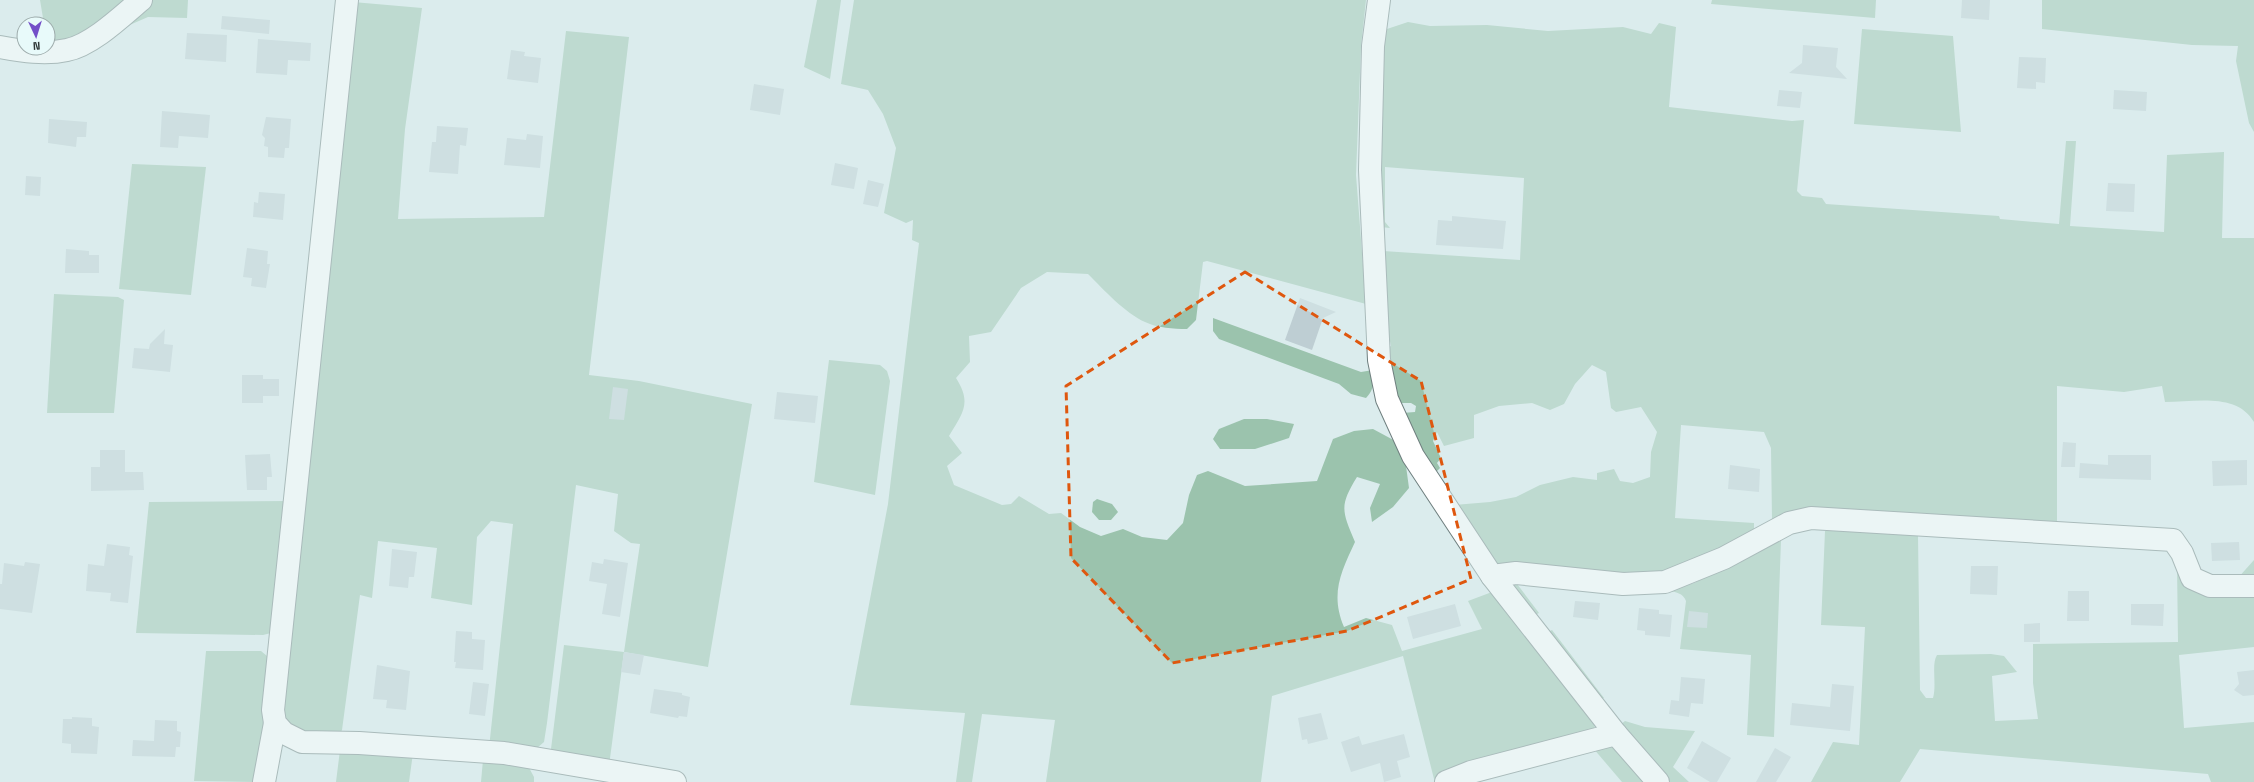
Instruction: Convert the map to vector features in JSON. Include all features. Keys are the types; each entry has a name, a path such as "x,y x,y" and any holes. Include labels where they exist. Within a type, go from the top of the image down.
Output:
{"street":[{"path":"0,47 31,53 68,50 104,32 141,0"},
{"path":"264,782 275,723 273,710 277,667 347,0"},
{"path":"1380,0 1373,46 1370,170 1379,360 1387,399 1413,456 1492,576 1616,734 1658,782"},
{"path":"1492,576 1516,573 1623,584 1665,582 1724,558 1789,523 1811,518 2173,540 2182,553 2192,578 2210,586 2254,586"},
{"path":"275,723 284,733 302,742 359,743 504,754 675,782"},
{"path":"1446,782 1471,772 1616,734"}],"highlighted area":[{"path":"1245,272 1421,381 1471,579 1347,631 1172,663 1071,558 1066,386"}],"green space":[{"path":"40,0 130,0 90,31 56,43 56,16 43,16"},
{"path":"147,0 188,0 187,18 148,17 125,27"},
{"path":"817,0 841,0 830,79 804,67"},
{"path":"854,0 1366,0 1361,46 1356,175 1366,304 1207,261 1203,262 1196,320 1187,329 1160,327 1145,322 1130,313 1115,301 1088,274 1047,272 1021,288 991,332 969,336 970,362 956,378 964,394 964,408 949,436 962,453 947,466 954,485 1002,505 1011,504 1019,496 1049,514 1061,513 1080,527 1101,536 1123,529 1142,537 1167,540 1183,523 1189,495 1197,475 1208,471 1245,486 1317,481 1333,439 1354,431 1373,429 1399,443 1406,466 1409,488 1393,507 1372,522 1370,508 1380,484 1357,477 1347,495 1344,509 1345,515 1355,542 1345,563 1339,583 1338,604 1344,627 1366,618 1392,625 1402,651 1482,629 1468,601 1492,592 1596,724 1592,732 1434,779 1403,656 1272,696 1261,782 1046,782 1055,720 982,714 972,782 956,782 965,713 850,705 888,504 919,243 912,240 913,220 906,223 884,213 896,148 883,114 868,90 841,84"},
{"path":"1712,0 1876,0 1875,18 1711,4"},
{"path":"2042,0 2254,0 2254,132 2249,123 2236,61 2238,46 2192,45 2042,29"},
{"path":"353,2 422,8 405,129 398,219 544,217 566,31 629,37 589,375 639,381 752,404 708,667 624,652 640,544 631,543 614,531 618,494 576,485 547,723 544,742 537,748 489,748 513,524 491,521 477,537 472,605 431,598 437,548 378,541 372,598 360,595 342,730 339,735 298,732 282,719"},
{"path":"1408,22 1430,26 1487,25 1548,31 1623,27 1651,34 1659,23 1676,27 1669,107 1792,121 1804,120 1797,191 1802,196 1822,198 1826,204 1999,216 2000,219 2059,224 2066,141 2076,141 2070,226 2164,232 2167,155 2224,152 2222,238 2254,238 2254,422 2237,406 2226,402 2201,400 2165,402 2162,386 2124,392 2057,386 2057,527 1772,520 1771,448 1764,432 1681,425 1675,518 1754,523 1754,533 1656,579 1494,565 1454,505 1490,502 1516,497 1540,485 1573,477 1597,480 1597,473 1614,469 1620,481 1633,483 1650,477 1651,452 1657,432 1641,407 1616,412 1611,408 1606,372 1592,365 1575,384 1564,404 1550,410 1532,403 1499,406 1474,415 1474,438 1444,446 1437,432 1433,441 1441,458 1437,463 1440,468 1437,471 1431,470 1402,413 1415,412 1416,406 1411,403 1397,403 1385,349 1391,346 1388,332 1383,251 1520,260 1524,178 1385,167 1385,222 1390,228 1381,227 1374,134 1384,30"},
{"path":"1862,29 1953,36 1961,132 1854,124"},
{"path":"132,164 206,167 191,295 119,289"},
{"path":"54,294 118,297 124,300 114,413 47,413"},
{"path":"1213,318 1361,372 1373,370 1374,382 1372,389 1366,398 1351,394 1339,384 1219,339 1213,331"},
{"path":"829,360 880,365 887,371 890,381 875,495 814,482"},
{"path":"1244,419 1267,419 1294,424 1289,438 1255,449 1220,449 1213,439 1219,429"},
{"path":"1097,499 1112,504 1118,512 1111,520 1099,520 1092,512 1093,502"},
{"path":"288,501 271,633 263,635 136,633 149,502"},
{"path":"1844,529 1918,535 1920,690 1926,698 1933,698 1934,664 1937,655 1991,654 2004,656 2017,672 1992,676 1995,721 2038,719 2033,683 2033,644 2178,642 2177,565 2254,591 2254,647 2179,655 2184,728 2254,722 2254,782 2211,782 2208,774 1920,749 1900,782 1811,782 1833,742 1859,745 1865,627 1821,625 1825,531"},
{"path":"1781,540 1774,737 1747,735 1751,655 1680,649 1686,601 1685,598 1676,592 1668,591 1694,583"},
{"path":"2254,560 2254,579 2237,579"},
{"path":"1514,580 1539,613 1535,615 1511,583"},
{"path":"1552,630 1604,698 1600,699 1548,632"},
{"path":"564,645 624,652 609,766 555,755 551,749"},
{"path":"206,651 261,651 267,656 270,663 259,776 255,782 194,781"},
{"path":"1625,721 1645,727 1695,731 1673,767 1689,782 1669,782 1646,760 1620,725"},
{"path":"1610,743 1649,782 1622,782 1593,748"},
{"path":"340,750 413,753 409,782 336,782"},
{"path":"483,760 528,766 534,777 534,782 481,782"}],"building":[{"path":"1962,0 1990,0 1989,20 1961,18"},
{"path":"222,16 270,20 269,34 221,29"},
{"path":"187,33 227,35 226,62 185,59"},
{"path":"258,39 311,43 310,61 288,60 287,75 256,73"},
{"path":"1803,45 1838,48 1836,67 1847,79 1789,73 1802,63"},
{"path":"511,50 525,52 524,56 541,58 538,83 507,79"},
{"path":"2019,57 2046,58 2045,83 2036,82 2036,89 2017,88"},
{"path":"754,84 784,89 780,115 750,110"},
{"path":"1779,90 1802,92 1800,108 1777,106"},
{"path":"2114,90 2147,92 2146,111 2113,109"},
{"path":"162,111 210,115 208,138 179,136 178,148 160,147"},
{"path":"266,117 291,119 289,148 285,148 284,158 268,157 268,147 264,146 265,138 262,135"},
{"path":"49,119 87,122 86,137 77,137 76,147 48,143"},
{"path":"437,126 468,128 466,146 460,145 458,174 429,172 432,142 436,142"},
{"path":"527,134 543,136 540,168 504,165 507,138 526,140"},
{"path":"835,163 858,168 854,189 831,185"},
{"path":"26,176 41,177 40,196 25,195"},
{"path":"868,180 884,184 878,207 863,204"},
{"path":"2108,183 2135,184 2134,212 2106,211"},
{"path":"259,192 285,194 283,220 253,217 254,202 258,203"},
{"path":"1452,216 1506,221 1503,249 1436,245 1438,220 1452,221"},
{"path":"247,248 268,251 267,264 270,264 266,288 251,286 252,278 243,277"},
{"path":"66,249 89,251 89,255 99,255 99,273 65,273"},
{"path":"1300,298 1336,312 1323,318 1312,350 1285,340"},
{"path":"165,329 164,344 173,345 170,372 132,368 134,348 149,349 150,344"},
{"path":"242,375 263,375 263,379 279,379 279,396 263,396 263,403 242,403"},
{"path":"613,387 628,389 624,420 609,419"},
{"path":"777,392 818,396 815,423 774,419"},
{"path":"2063,442 2076,443 2075,467 2061,467"},
{"path":"100,450 125,450 125,472 143,472 144,490 91,491 91,467 100,467"},
{"path":"270,454 272,477 267,477 267,490 247,490 245,455"},
{"path":"2108,455 2151,455 2151,480 2079,478 2080,463 2108,465"},
{"path":"2247,460 2247,485 2213,486 2212,461"},
{"path":"1730,465 1760,469 1759,492 1728,489"},
{"path":"2239,542 2240,560 2212,561 2211,543"},
{"path":"107,544 130,547 129,555 133,556 128,603 110,601 111,593 86,591 88,564 104,566"},
{"path":"392,549 417,552 414,577 409,577 408,588 389,586"},
{"path":"604,559 628,563 620,617 602,614 607,584 589,581 592,562 603,564"},
{"path":"25,562 40,564 32,613 0,609 0,584 2,584 4,563 24,566"},
{"path":"1971,566 1998,566 1997,595 1970,594"},
{"path":"2068,591 2089,591 2089,621 2067,621"},
{"path":"1575,601 1600,603 1598,620 1573,617"},
{"path":"1455,604 1461,626 1413,639 1407,617"},
{"path":"2131,604 2164,604 2163,626 2131,625"},
{"path":"1639,608 1659,610 1659,614 1672,615 1670,637 1645,635 1645,631 1637,630"},
{"path":"1689,611 1708,613 1707,628 1687,627"},
{"path":"2040,623 2040,642 2024,642 2024,624"},
{"path":"456,631 472,632 472,639 485,640 483,670 455,668"},
{"path":"624,652 644,655 640,675 621,672"},
{"path":"377,665 410,671 406,710 386,708 387,700 373,699"},
{"path":"2254,670 2254,695 2243,696 2234,690 2239,684 2237,672"},
{"path":"1681,677 1705,679 1703,704 1691,703 1689,717 1669,714 1671,700 1679,701"},
{"path":"473,682 489,684 485,716 469,714"},
{"path":"1832,684 1854,686 1850,731 1790,725 1792,703 1830,707"},
{"path":"654,689 682,693 682,695 690,697 687,717 679,716 678,718 650,713"},
{"path":"1321,713 1328,739 1308,744 1307,739 1302,740 1298,718"},
{"path":"72,717 92,718 92,726 99,727 97,754 71,753 71,744 62,743 63,719 72,719"},
{"path":"155,720 177,721 177,731 181,732 180,747 176,747 175,757 132,756 133,740 154,741"},
{"path":"1404,734 1410,757 1397,761 1401,777 1384,782 1380,763 1351,772 1341,742 1359,736 1362,745"},
{"path":"1702,741 1731,758 1717,782 1710,782 1687,768"},
{"path":"1775,748 1791,757 1776,782 1756,782"}]}
